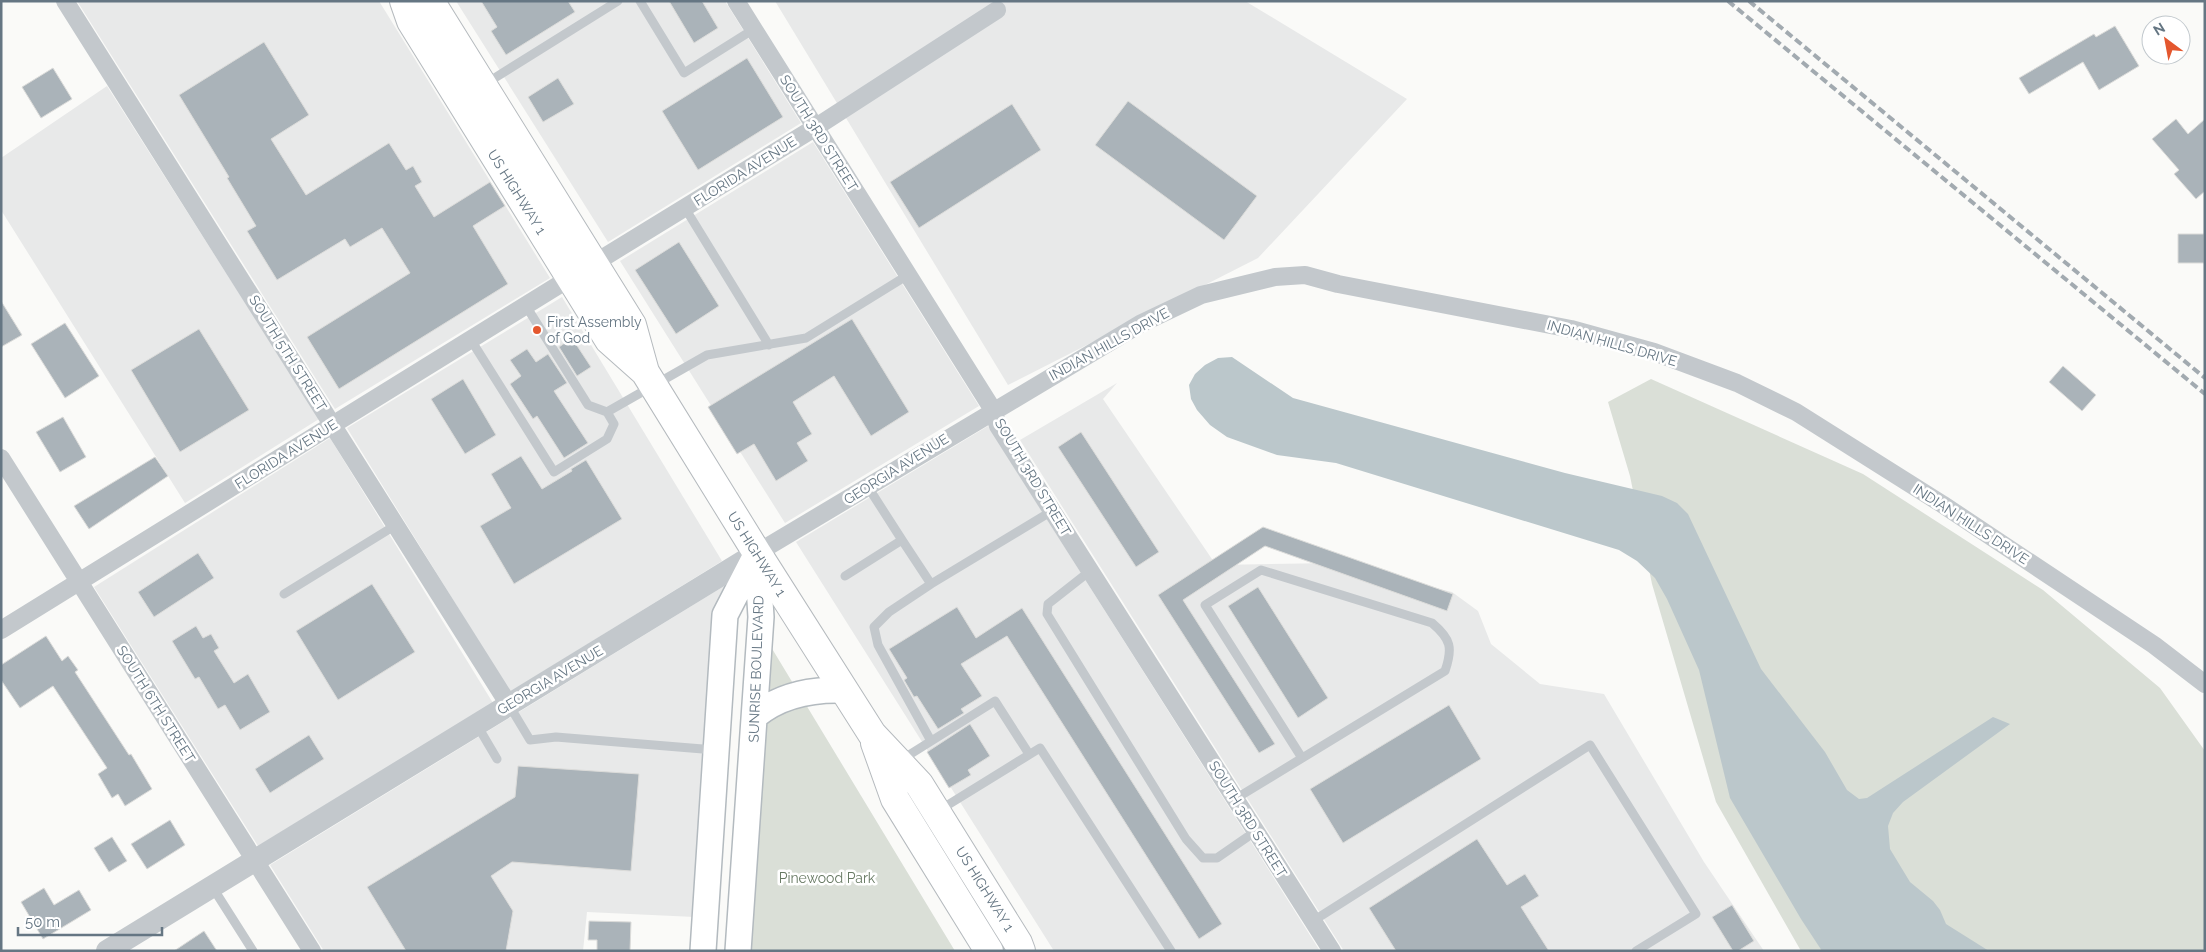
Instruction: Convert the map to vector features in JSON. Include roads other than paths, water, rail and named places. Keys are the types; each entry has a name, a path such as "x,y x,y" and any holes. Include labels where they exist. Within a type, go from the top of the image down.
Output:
{"main road":[{"name":"US HIGHWAY 1","path":"404,1 411,21 609,340 649,378"},
{"name":"US HIGHWAY 1","path":"435,3 482,85 632,325 649,378 757,553 872,734 919,784 1018,942 1021,951"},
{"name":"SUNRISE BOULEVARD","path":"738,951 761,617 757,553"},
{"name":"SUNRISE BOULEVARD","path":"704,951 715,750 725,615 757,553"},
{"path":"755,716 770,706 803,694 844,690"},
{"name":"US HIGHWAY 1","path":"872,734 895,799 989,951"}],"street":[{"name":"SOUTH 5TH STREET","path":"65,1 509,705"},
{"name":"SOUTH 3RD STREET","path":"736,1 993,410 998,426 1332,951"},
{"name":"FLORIDA AVENUE","path":"593,264 816,127 997,10"},
{"name":"INDIAN HILLS DRIVE","path":"993,410 1140,324 1201,295 1275,277 1305,276 1571,329 1654,352 1737,383 1796,412 1942,504 2154,645 2205,684"},
{"name":"FLORIDA AVENUE","path":"1,630 570,278"},
{"name":"GEORGIA AVENUE","path":"107,951 993,410"},
{"name":"SOUTH 6TH STREET","path":"1,458 312,951"}],"lane":[{"path":"482,85 618,1"},
{"path":"640,1 684,73 754,29"},
{"path":"685,208 769,345"},
{"path":"607,412 649,378 707,355 806,338 908,275"},
{"path":"471,340 554,472 607,439 614,424 607,412 588,405 526,306"},
{"path":"868,487 931,584"},
{"path":"931,741 878,645 874,626 889,612 931,584 1052,511"},
{"path":"284,594 396,525"},
{"path":"845,576 902,540"},
{"path":"1236,799 1445,671 1450,654 1445,634 1432,623 1261,570 1205,605 1302,758"},
{"path":"1090,571 1048,604 1047,614 1186,838 1204,858 1217,858 1256,831"},
{"path":"898,762 995,701 1029,754"},
{"path":"509,705 530,740 556,737 715,750"},
{"path":"476,725 497,759"},
{"path":"1313,921 1590,745 1696,914 1636,951"},
{"path":"937,812 1040,748 1171,951"},
{"path":"212,886 253,951"}],"railway":[{"path":"1728,1 2205,394"},
{"path":"1749,1 2205,378"}],"place":[{"name":"First Assembly of God","path":"537,330"}],"park label":[{"name":"Pinewood Park","path":"827,878"}]}
